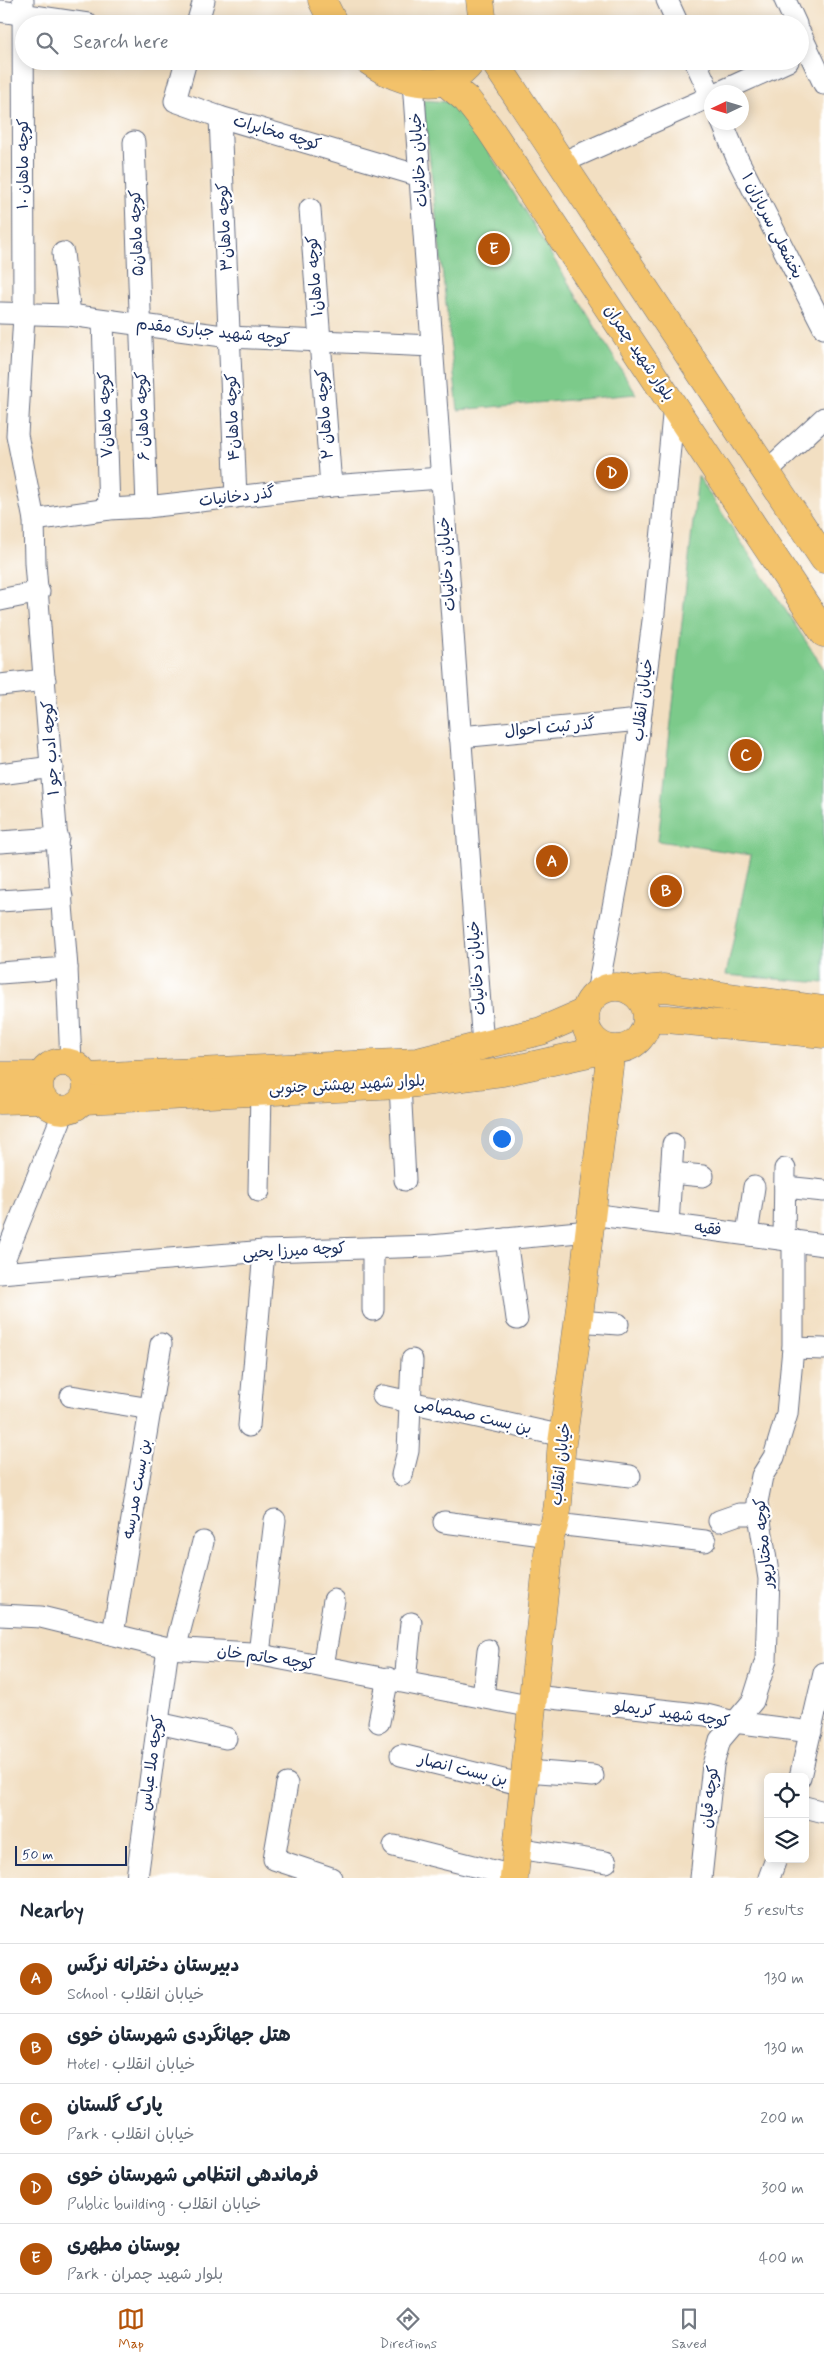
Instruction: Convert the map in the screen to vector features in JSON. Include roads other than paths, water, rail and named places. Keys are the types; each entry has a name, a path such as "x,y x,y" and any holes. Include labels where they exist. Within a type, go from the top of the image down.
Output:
{"main road":[{"path":"322,0 330,15"},
{"path":"480,0 482,15"},
{"path":"384,70 396,77 413,82 429,83 444,81 457,76 463,70"},
{"path":"500,70 824,558"},
{"name":"بلوار شهید چمران","path":"444,81 467,100 489,128 824,633"},
{"path":"631,990 643,1002 648,1019 646,1030 640,1039 627,1048 609,1049 598,1045 587,1031 591,1003 614,987 631,990 666,988 824,1010"},
{"name":"بلوار شهید بهشتی جنوبی","path":"0,1100 64,1088 417,1062 541,1031 591,1003"},
{"path":"648,1019 667,1019 824,1034"},
{"path":"541,1031 550,1035 554,1042 553,1052 548,1062"},
{"name":"بلوار شهید بهشتی جنوبی","path":"0,1076 64,1088 261,1090 400,1085 502,1072 609,1049"},
{"name":"خیابان انقلاب","path":"514,1877 553,1530 558,1467 578,1321 609,1049"}],"street":[{"path":"200,15 204,0"},
{"path":"667,0 674,15"},
{"path":"785,0 792,15"},
{"path":"0,10 23,6 56,15"},
{"path":"811,51 824,84"},
{"name":"کوچه ماهان ۱۰","path":"9,434 24,314 23,70"},
{"name":"کوچه مخابرات","path":"184,70 175,101 220,117 420,176"},
{"path":"700,70 707,85"},
{"path":"737,85 769,70"},
{"name":"خیابان دخانیات","path":"413,82 483,1046"},
{"path":"561,163 704,100"},
{"name":"کوچه ماهان۳","path":"220,117 230,337"},
{"name":"بخشعلی سربازان ۱","path":"726,130 824,328"},
{"name":"کوچه ماهان۵","path":"134,142 140,324"},
{"name":"کوچه ماهان۱","path":"310,209 320,342"},
{"path":"63,253 70,315"},
{"name":"کوچه شهید جباری مقدم","path":"0,314 70,315 230,337 432,346"},
{"name":"کوچه ماهان۷","path":"103,321 109,509"},
{"name":"کوچه ماهان ۶","path":"140,324 147,507"},
{"name":"کوچه ماهان۴","path":"230,337 236,497"},
{"name":"کوچه ماهان ۲","path":"320,342 330,486"},
{"name":"خیابان انقلاب","path":"591,1003 622,859 654,613 674,405"},
{"path":"766,472 824,418"},
{"name":"کوچه ادب جو ۱","path":"9,434 34,520 67,968 64,1088"},
{"name":"گذر دخانیات","path":"34,520 109,509 147,507 330,486 441,478"},
{"path":"0,600 39,592"},
{"path":"0,685 45,680"},
{"name":"گذر ثبت احوال","path":"460,737 640,720"},
{"path":"0,774 52,767"},
{"path":"0,842 58,838"},
{"path":"0,901 62,897"},
{"path":"0,972 67,968"},
{"path":"400,1085 405,1180"},
{"path":"0,1272 64,1088"},
{"path":"260,1192 261,1090"},
{"path":"668,1224 673,1144"},
{"path":"671,1173 703,1176"},
{"name":"کوچه مختارپور","path":"734,1722 753,1701 766,1660 769,1579 757,1502 762,1476 774,1458 787,1414 792,1348 785,1178 824,1191"},
{"path":"747,1234 754,1187"},
{"name":"فقیه","path":"590,1222 668,1224 824,1245"},
{"name":"کوچه میرزا یحیی","path":"0,1272 264,1251 431,1246 506,1239 590,1222"},
{"path":"506,1239 517,1319"},
{"path":"373,1248 373,1310"},
{"path":"249,1426 264,1251"},
{"path":"578,1321 618,1324"},
{"name":"بن بست مدرسه","path":"113,1634 161,1344"},
{"path":"792,1348 824,1349"},
{"path":"402,1475 408,1451 412,1360"},
{"path":"71,1396 150,1409"},
{"name":"بن بست صمصامی","path":"383,1396 563,1436"},
{"path":"558,1467 630,1476"},
{"path":"719,1521 739,1514 758,1514"},
{"path":"259,1654 276,1520"},
{"path":"444,1522 705,1541"},
{"name":"کوچه ملا عباس","path":"137,1878 158,1723 171,1649 202,1542"},
{"path":"323,1666 334,1600"},
{"name":"کوچه حاتم خان","path":"0,1614 41,1616 171,1649 259,1654 483,1697 534,1701"},
{"path":"379,1722 396,1679 410,1623"},
{"path":"483,1697 488,1650"},
{"path":"801,1773 824,1673"},
{"name":"کوچه شهید کریملو","path":"534,1701 706,1715 734,1722 811,1732"},
{"name":"کوچه قپان","path":"701,1878 713,1766 720,1740 734,1722"},
{"path":"158,1723 226,1738"},
{"name":"بن بست انصار","path":"401,1755 525,1778 593,1776"},
{"path":"287,1784 274,1859 306,1874 331,1878"},
{"path":"809,1808 824,1812"},
{"path":"394,1846 514,1877"},
{"path":"518,1848 606,1862"},
{"path":"769,1878 775,1863"}],"place":[{"name":"بوستان مطهری","path":"494,249"},
{"name":"فرماندهی انتظامی شهرستان خوی","path":"612,473"},
{"name":"پارک گلستان","path":"746,755"},
{"name":"دبیرستان دخترانه نرگس","path":"552,861"},
{"name":"هتل جهانگردی شهرستان خوی","path":"666,891"}]}
